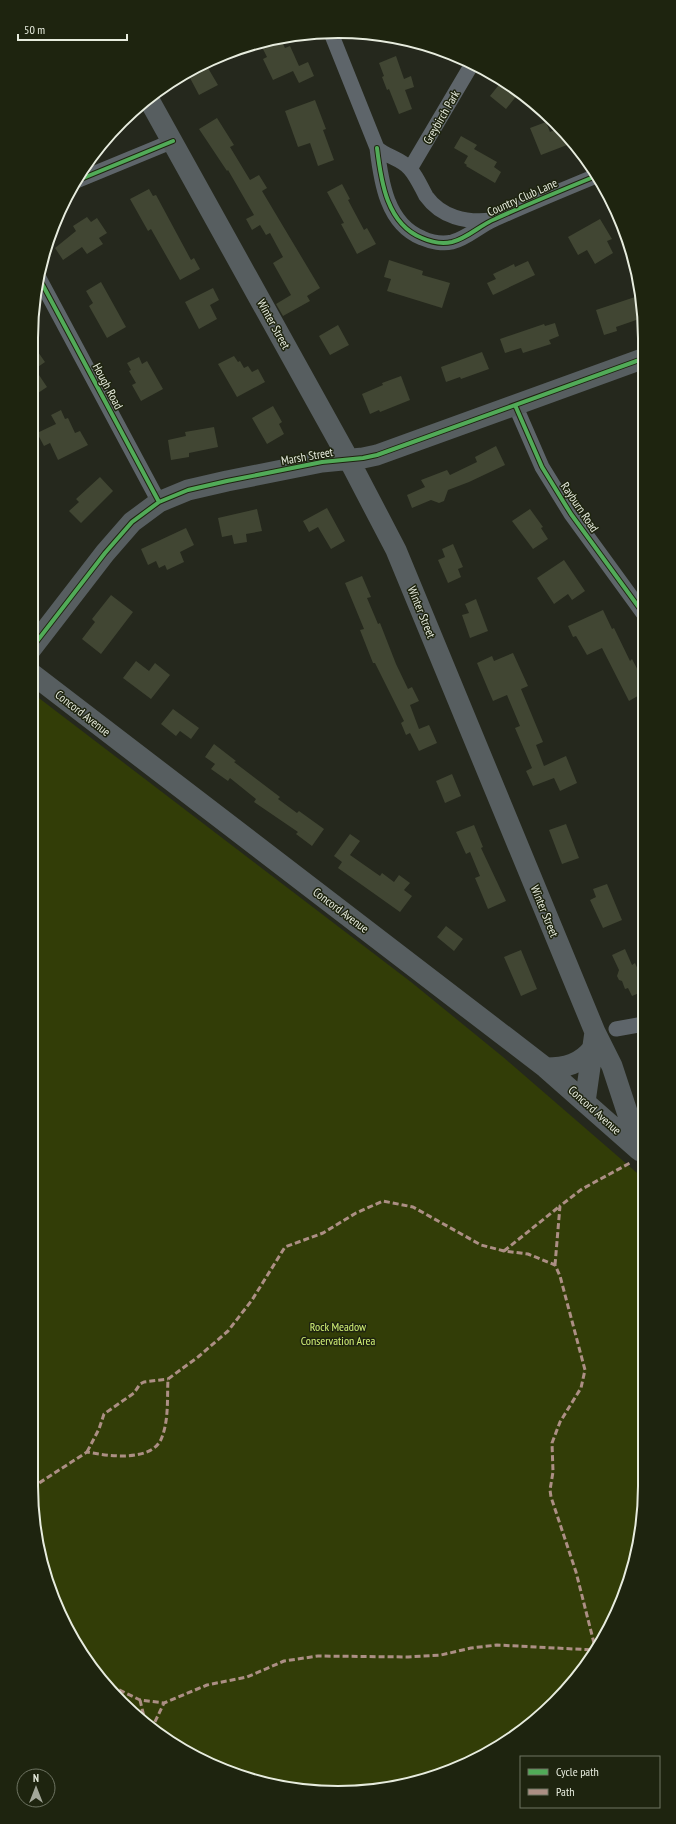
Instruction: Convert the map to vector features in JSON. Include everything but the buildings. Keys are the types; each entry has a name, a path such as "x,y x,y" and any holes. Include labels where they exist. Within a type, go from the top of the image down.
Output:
{"main road":[{"name":"Winter Street","path":"151,103 349,460 384,526 407,575 594,1040 612,1066 638,1141"},
{"name":"Marsh Street","path":"38,640 118,537 132,522 159,502 188,490 227,481 322,462 349,460 377,455 638,360"},
{"name":"Concord Avenue","path":"38,678 546,1068 638,1149"},
{"path":"546,1068 566,1066 577,1062 586,1056 594,1040"},
{"path":"590,1106 594,1040"},
{"path":"590,1106 609,1087 612,1066"}],"street":[{"name":"Country Club Lane","path":"333,38 377,148 382,183 392,210 403,225 417,236 428,241 450,243 458,240 492,220 591,178"},
{"name":"Greybirch Park","path":"410,169 469,68"},
{"path":"86,176 173,141"},
{"name":"Country Club Lane","path":"377,148 383,154 404,163 410,169 434,205 443,212 465,220 492,220"},
{"name":"Hough Road","path":"43,286 159,502"},
{"name":"Rayburn Road","path":"515,405 542,467 571,514 638,606"},
{"path":"616,1029 638,1025"}],"green space":[{"name":"Rock Meadow Conservation Area","path":"38,697 411,982 503,1057 638,1174 637,1506 628,1564 615,1601 598,1636 576,1669 564,1684 536,1712 488,1746 453,1763 416,1776 397,1780 338,1786 279,1780 260,1776 223,1763 188,1746 155,1724 140,1712 112,1684 89,1653 69,1619 54,1582 44,1545 38,1486"}],"marked path":[{"path":"555,1265 560,1206 582,1189 630,1163"},
{"path":"38,1484 87,1452 129,1456 149,1451 157,1445 162,1437 166,1423 168,1379 198,1357 228,1331 252,1300 285,1247 323,1233 356,1213 383,1201 413,1207 481,1245 504,1251 528,1254 555,1265 560,1276 585,1370 581,1388 560,1422 552,1443 553,1472 550,1490 576,1572 594,1642"},
{"path":"504,1251 560,1206"},
{"path":"87,1452 99,1429 104,1414 134,1393 140,1384 144,1382 168,1379"},
{"path":"117,1689 140,1700 164,1703 207,1685 247,1677 284,1661 318,1656 408,1657 441,1655 471,1648 497,1645 589,1650"},
{"path":"140,1700 144,1715"},
{"path":"154,1723 164,1703"}],"cycle path":[{"path":"85,177 173,141"},
{"path":"377,148 384,188 393,212 410,232 429,241 448,243 458,240 490,222 532,202 591,178"},
{"path":"43,286 159,502"},
{"path":"38,640 105,553 132,522 159,502 188,490 227,481 322,462 363,458 377,455 638,360"},
{"path":"515,405 542,467 571,514 638,606"}]}
